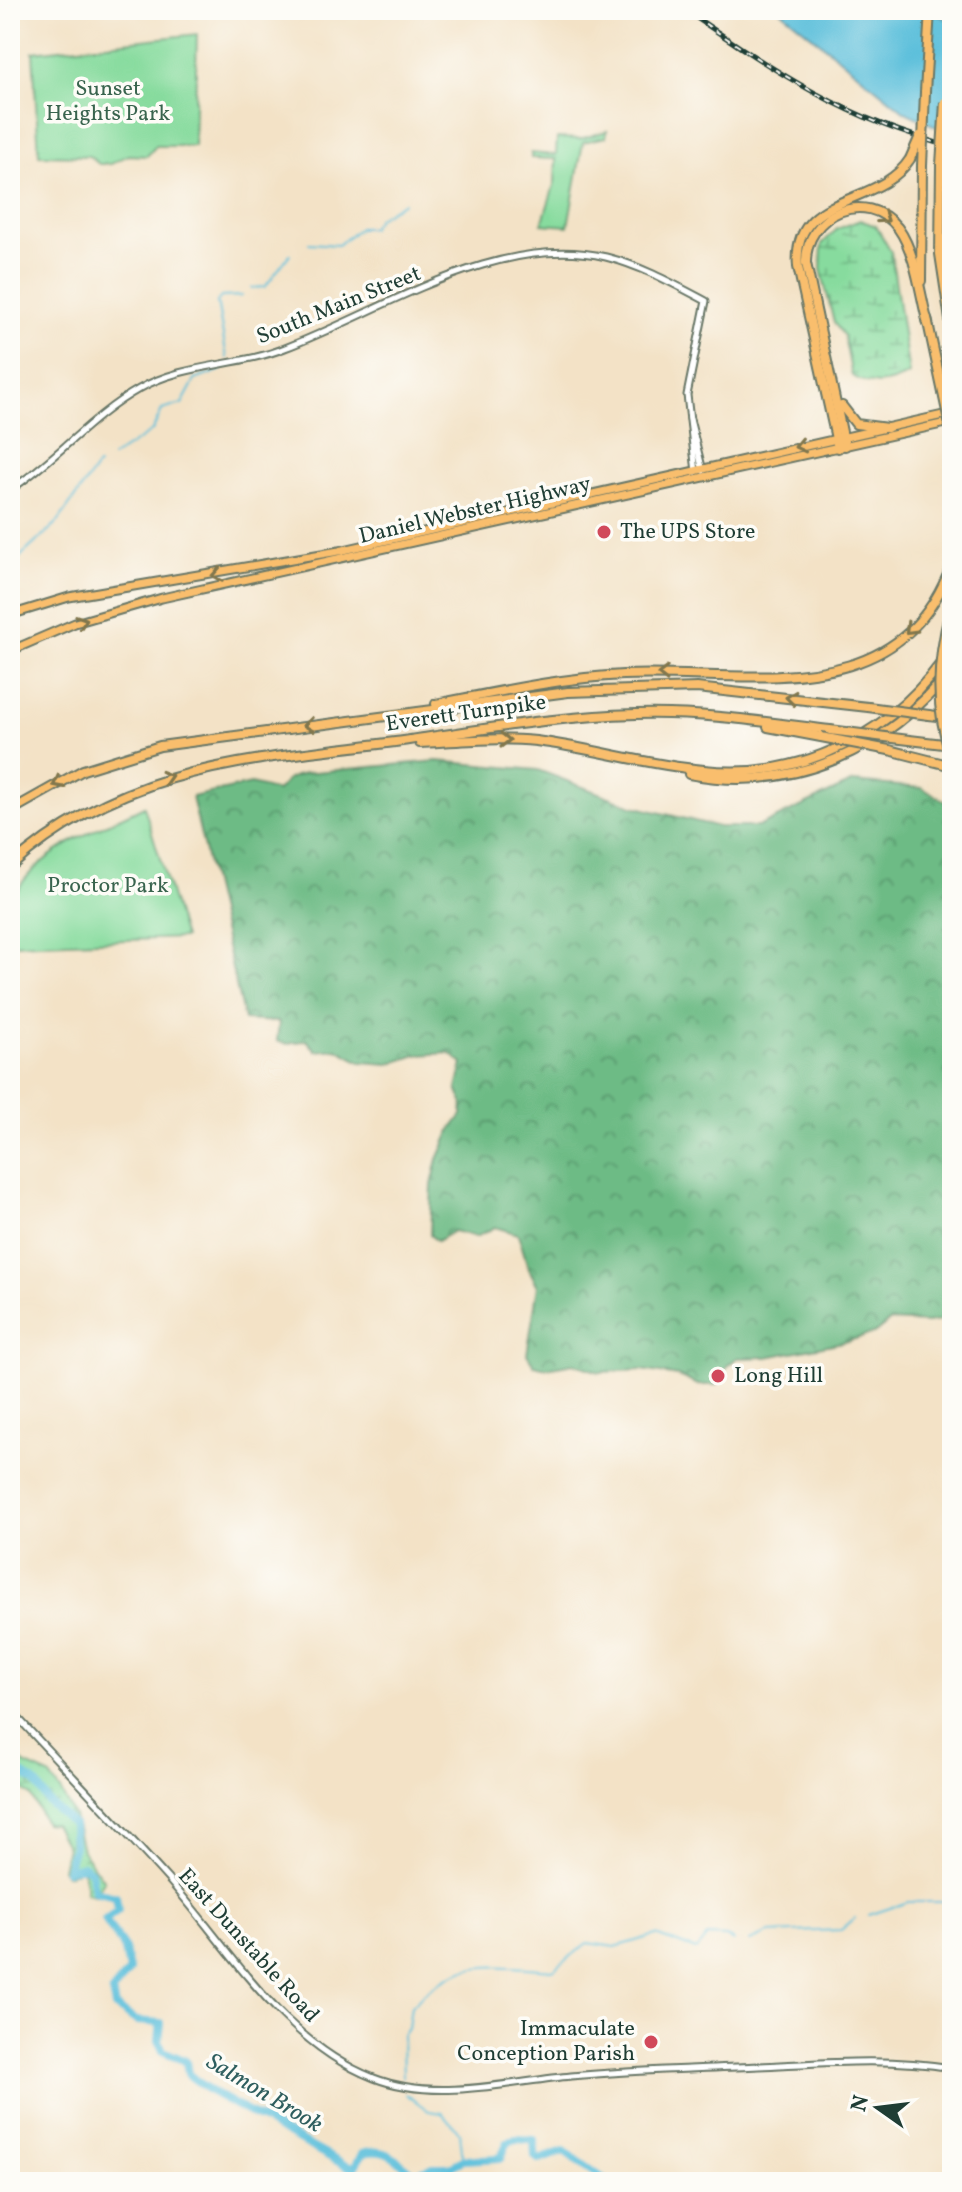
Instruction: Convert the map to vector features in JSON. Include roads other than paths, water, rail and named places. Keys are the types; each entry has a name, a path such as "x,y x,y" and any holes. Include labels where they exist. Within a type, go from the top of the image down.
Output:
{"highway":[{"path":"928,324 919,253 930,10"},
{"path":"951,10 941,165 940,254 952,333"},
{"path":"951,10 952,170"},
{"path":"841,442 798,267 799,244 817,214 883,186 897,176 910,159 919,139 925,92"},
{"path":"841,442 806,253 818,225 840,211 872,210 899,230 908,248 928,324 952,435"},
{"path":"952,248 952,289"},
{"path":"828,362 843,409 850,419 864,426 887,428"},
{"path":"343,721 602,676 795,677 834,672 871,658 904,635 931,605 952,564"},
{"path":"951,607 939,659 938,692 952,759"},
{"path":"399,741 524,740 730,772 770,769 809,759 854,741 888,719 923,685 952,647"},
{"path":"618,756 716,778 760,779 797,773 844,757 881,737 915,710 952,669"},
{"name":"Everett Turnpike","path":"10,811 76,774 136,752 200,739 625,688 721,690 952,717"},
{"name":"Everett Turnpike","path":"10,870 48,836 110,800 185,772 240,760 600,716 713,716 952,745"},
{"path":"713,716 889,750 952,766"}],"main road":[{"name":"Daniel Webster Highway","path":"10,651 60,629 131,606 701,478 952,413"},
{"name":"Daniel Webster Highway","path":"10,615 69,597 326,554 699,469 952,422"}],"street":[{"name":"South Main Street","path":"10,490 99,415 152,382 284,349 487,264 547,253 590,254 638,267 706,301 688,386 689,418 699,469"},
{"path":"699,469 701,478"},
{"name":"East Dunstable Road","path":"10,1709 162,1872 277,2009 329,2053 374,2078 432,2089 596,2074 846,2061 901,2061 952,2068"}],"water":[{"path":"780,10 926,10 952,21 952,134 905,112"}],"waterway":[{"path":"309,243 338,245 359,228 371,228 378,218 404,202"},
{"path":"252,288 265,287 290,254"},
{"path":"227,358 217,302 221,297 242,296"},
{"path":"112,457 152,431 162,410 182,404 195,380 221,370"},
{"path":"10,566 57,523 98,465"},
{"name":"Salmon Brook","path":"10,1766 35,1782 48,1802 73,1824 74,1846 67,1870 84,1866 91,1871 94,1891 116,1896 118,1910 105,1920 125,1949 129,1971 112,1992 115,2007 137,2021 161,2023 159,2041 163,2051 186,2061 188,2074 210,2091 354,2168 362,2154 378,2152 391,2156 415,2174 433,2167 450,2167 463,2160 501,2158 507,2143 515,2139 534,2140 535,2156 539,2160 564,2151 608,2182"},
{"path":"869,1915 908,1902 952,1902"},
{"path":"750,1941 769,1933 841,1930 855,1918"},
{"path":"403,2077 402,2035 408,2029 411,2006 445,1979 461,1972 493,1966 553,1970 588,1943 615,1947 656,1935 696,1950 707,1936 726,1937 734,1941"},
{"path":"406,2094 429,2111 442,2113 454,2126 460,2133 463,2160"}],"railway":[{"path":"685,10 750,54 844,108 913,136 952,147"}],"place":[{"name":"The UPS Store","path":"604,532"},
{"name":"Long Hill","path":"718,1376"},
{"name":"Immaculate Conception Parish","path":"651,2042"}],"park label":[{"name":"Sunset Heights Park","path":"108,102"},
{"name":"Proctor Park","path":"108,886"}]}
